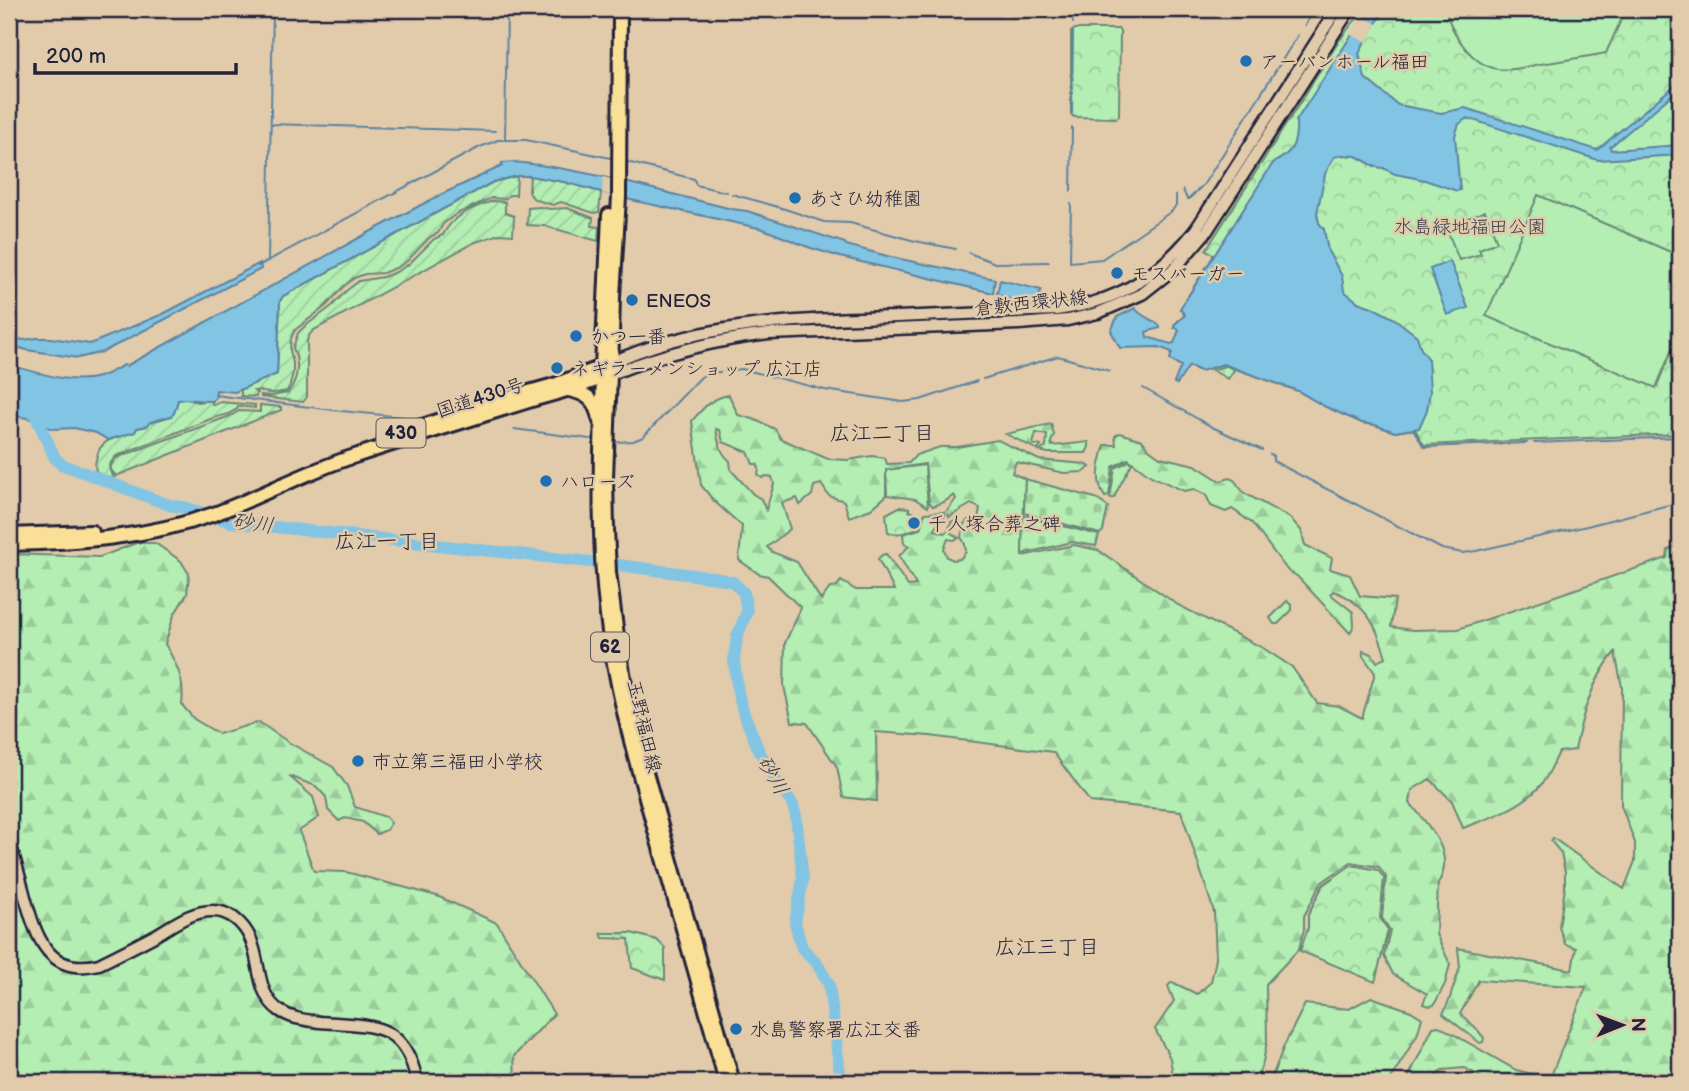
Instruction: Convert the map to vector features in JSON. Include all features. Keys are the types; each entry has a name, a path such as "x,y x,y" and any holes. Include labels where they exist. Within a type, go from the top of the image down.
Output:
{"highway":[{"path":"607,371 615,180 612,9"},
{"path":"615,160 620,9"},
{"name":"国道430号","path":"9,544 105,539 150,531 339,461 569,390 607,371"},
{"name":"国道430号","path":"9,535 104,531 200,514 351,449 500,400 607,371"},
{"path":"569,390 589,397 600,421"}],"main road":[{"name":"倉敷西環状線","path":"607,371 626,356 674,340 740,326 823,319 1056,310 1088,305 1123,292 1170,259 1196,229 1337,9"},
{"name":"倉敷西環状線","path":"607,371 710,343 769,334 1068,320 1098,313 1142,294 1175,268 1207,231 1350,9"},
{"name":"玉野福田線","path":"607,371 600,421 600,557 606,618 620,703 725,1082"},
{"name":"玉野福田線","path":"607,371 611,583 629,701 734,1082"},
{"path":"9,838 36,932 55,959 76,966 99,964 193,914 215,911 227,913 243,925 250,936 261,982 272,1006 293,1018 369,1026 382,1030 402,1044 409,1055 416,1082"}],"green space":[{"name":"水島緑地福田公園","path":"1364,9 1680,9 1680,434 1424,445 1415,429 1395,432 1362,423 1298,391 1227,366 1234,370 1228,379 1212,370 1225,366 1223,364 1201,371 1170,360 1179,330 1174,328 1174,325 1185,315 1180,309 1214,255 1206,250 1341,38"},
{"path":"1446,9 1626,9 1606,53 1497,69 1479,61 1464,46 1452,28"},
{"path":"1075,29 1120,31 1119,116 1116,118 1074,117 1071,114 1071,32"},
{"path":"517,176 516,195 509,195 505,199 491,198 456,214 407,261 383,273 354,278 327,305 295,330 290,350 293,372 287,391 269,393 259,390 254,391 257,393 256,397 241,396 241,389 277,374 280,301 283,296 493,182"},
{"path":"530,176 601,192 599,212 594,213 561,202 553,205 534,199 529,193"},
{"path":"1538,195 1680,256 1680,330 1656,388 1486,316"},
{"path":"493,201 505,202 505,213 514,216 513,235 499,234 473,243 314,330 307,340 307,397 303,402 261,397 288,393 297,371 293,348 298,333 346,291 359,281 396,272 409,264 434,239 443,235 458,217"},
{"path":"528,208 567,208 593,218 592,226 599,227 598,241 545,226 527,225"},
{"path":"1485,211 1497,242 1479,249 1481,254 1459,260 1446,227"},
{"path":"729,395 738,415 775,429 781,439 828,459 848,460 872,456 885,458 887,464 909,463 916,455 940,447 998,440 1039,460 1086,464 1090,467 1084,472 1064,473 1016,462 1012,473 1025,479 1022,556 1074,545 1098,550 1178,605 1263,648 1292,667 1317,703 1339,706 1362,718 1375,673 1363,656 1363,651 1372,654 1377,662 1386,657 1375,628 1361,608 1339,593 1333,591 1330,594 1353,612 1354,625 1350,633 1297,576 1288,571 1252,523 1232,509 1226,512 1211,506 1206,495 1194,489 1184,491 1151,476 1128,459 1113,467 1109,496 1105,497 1099,478 1105,445 1116,445 1115,436 1120,433 1142,440 1160,457 1195,465 1220,481 1230,478 1234,480 1244,493 1290,518 1301,530 1305,545 1332,558 1330,569 1350,575 1360,596 1395,599 1391,627 1412,630 1458,629 1667,558 1668,550 1680,545 1680,1082 1489,1082 1465,1068 1442,1070 1431,1082 1406,1082 1433,1027 1439,1026 1516,1070 1551,1076 1586,987 1479,980 1460,1014 1484,1038 1480,1043 1443,1014 1460,967 1458,948 1572,970 1576,948 1565,944 1559,927 1565,872 1561,853 1551,841 1553,838 1624,889 1635,861 1635,843 1621,805 1622,687 1615,652 1600,674 1589,698 1575,750 1559,752 1543,782 1524,800 1504,812 1463,828 1452,801 1430,779 1412,790 1410,803 1438,840 1444,861 1438,883 1436,934 1450,964 1445,984 1434,1005 1423,1004 1427,994 1393,974 1384,956 1390,930 1382,918 1386,877 1379,867 1351,862 1321,883 1304,916 1299,949 1266,984 1267,1042 1255,1082 1174,1082 1170,1058 1155,1029 1174,1001 1168,986 1172,982 1197,994 1211,982 1216,959 1214,912 1181,811 1090,802 1053,752 876,732 877,801 843,797 837,767 807,723 792,722 784,686 785,643 801,608 768,576 759,574 739,560 742,526 714,501 701,485 692,421 708,404","holes":["716,429 720,430 723,442 748,452 753,464 757,464 759,468 758,475 762,478 772,477 774,484 766,510 761,499 731,470 730,461 720,446","925,464 929,502 933,506 954,495 956,499 947,511 949,517 971,504 980,508 978,520 968,520 964,524 961,537 966,552 960,559 947,557 944,549 948,539 959,538 951,533 953,526 959,521 951,522 949,530 944,533 935,530 940,520 944,519 944,512 925,513 920,529 903,534 904,543 909,546 899,556 916,585 908,586 886,554 878,559 894,590 856,590 841,581 836,587 830,588 821,600 797,562 772,552 767,547 790,529 782,503 797,498 800,505 812,495 814,486 821,484 829,496 844,501 849,517 871,509 886,496 886,470"]},
{"path":"185,398 197,402 213,400 213,405 220,402 255,405 255,408 238,406 228,414 116,456 109,465 114,477 108,478 97,473 96,461 102,445 111,439 135,432 137,428 147,426 150,422 171,416 178,400"},
{"path":"260,405 281,407 281,410 116,476 111,470 116,458 239,411 260,412"},
{"path":"1051,424 1054,435 1052,446 1089,442 1086,453 1048,453 1040,451 1046,447 1047,435 1036,433 1033,444 1041,446 1038,450 1006,434"},
{"path":"1129,461 1132,463 1114,498 1110,498 1115,468"},
{"path":"925,465 928,507 915,499 887,495 886,470"},
{"path":"1025,479 1095,498 1108,507 1103,531 1100,534 1024,513"},
{"path":"899,507 909,508 909,511 923,516 920,526 904,533 888,532 886,514"},
{"path":"1023,516 1099,535 1096,546 1072,542 1022,554"},
{"path":"136,543 155,543 181,561 189,574 187,594 174,615 165,644 179,673 182,705 194,719 219,734 259,722 333,767 347,786 355,807 386,817 391,823 386,830 377,834 363,822 345,818 339,821 328,810 326,797 316,786 289,776 313,797 319,817 299,831 314,871 346,872 437,896 497,923 554,1014 514,1056 515,1082 9,1082 9,554 100,557"},
{"path":"1287,601 1292,610 1278,624 1274,624 1270,618"},
{"path":"1351,865 1378,870 1384,878 1380,918 1388,930 1375,982 1300,951 1308,928 1308,915 1323,885"},
{"path":"601,933 631,933 657,940 665,948 665,980 632,968 629,939 603,938"},
{"path":"1371,997 1411,1011 1422,1018 1417,1035 1389,1082 1270,1082 1305,1004 1349,1009"}],"water":[{"path":"1370,9 1385,9 1359,54 1365,78 1398,105 1441,113 1465,108 1597,150 1680,81 1680,88 1610,147 1611,150 1680,145 1680,155 1598,160 1467,118 1459,124 1455,136 1460,190 1457,191 1425,180 1395,174 1356,156 1334,157 1325,174 1317,213 1319,223 1324,229 1328,251 1342,276 1344,291 1358,302 1395,319 1417,336 1421,349 1428,358 1430,392 1427,410 1419,428 1395,432 1362,423 1298,391 1223,364 1201,371 1189,366 1177,384 1174,383 1181,366 1170,360 1172,352 1159,347 1120,348 1111,331 1117,317 1135,308 1160,326 1146,332 1147,337 1174,343 1179,330 1174,328 1174,325 1185,315 1180,309 1273,163 1289,151 1296,135 1296,121"},
{"path":"514,162 597,175 747,211 846,245 995,279 993,293 840,257 763,229 631,200 564,182 517,176 493,182 283,296 280,301 277,374 235,392 216,390 216,397 212,401 178,400 171,416 150,422 147,426 137,428 135,432 108,440 96,433 74,428 54,429 37,424 32,419 9,415 9,365 65,379 102,376 126,366 438,196 502,166 502,163"},
{"path":"1450,261 1468,308 1447,315 1430,269"},
{"path":"260,263 261,269 103,352 78,358 9,345 9,336 23,340 51,338 90,344 163,314"},
{"path":"1000,280 1041,290 1037,301 1013,301 997,294"}],"pier":[{"path":"1361,16 1377,24 1366,42 1349,34"},
{"path":"603,177 626,183 626,199 602,193"}],"waterway":[{"path":"268,260 273,9"},
{"path":"505,139 507,9"},
{"path":"1073,9 1073,23"},
{"path":"1305,25 1315,9"},
{"path":"1072,113 1073,32"},
{"path":"1183,190 1189,199 1204,184 1298,35"},
{"path":"271,124 495,131"},
{"path":"1071,191 1072,127"},
{"path":"258,266 480,147 498,140 526,140 615,159"},
{"path":"623,161 694,179 696,185 726,192"},
{"path":"732,194 824,222 850,223 956,249"},
{"path":"1071,204 1070,262 1102,259 1172,211 1176,205 1176,195"},
{"path":"969,253 995,263 1049,262"},
{"path":"983,379 1058,356 1110,371"},
{"path":"725,371 742,369 825,390 903,402 920,400 977,381"},
{"path":"617,442 643,437 701,377 720,372"},
{"path":"1143,388 1212,427 1262,450"},
{"path":"215,395 404,417"},
{"name":"砂川","path":"33,410 55,458 61,464 169,505 231,522 590,562"},
{"path":"514,429 590,439"},
{"path":"1413,429 1424,447 1527,443"},
{"path":"1534,443 1680,437"},
{"path":"1270,454 1273,455 1273,461 1442,549 1463,553 1680,502"},
{"name":"砂川","path":"618,565 716,578 733,582 744,593 747,611 737,637 734,660 738,692 759,751 792,803 796,816 803,879 795,923 802,948 816,962 829,984 841,1082"}],"place":[{"name":"アーバンホール福田","path":"1246,61"},
{"name":"あさひ幼稚園","path":"795,198"},
{"name":"モスバーガー","path":"1117,273"},
{"name":"ENEOS","path":"632,300"},
{"name":"かつ一番","path":"576,336"},
{"name":"ネギラーメンショップ 広江店","path":"557,368"},
{"name":"ハローズ","path":"546,481"},
{"name":"千人塚合葬之碑","path":"914,523"},
{"name":"市立第三福田小学校","path":"358,761"},
{"name":"水島警察署広江交番","path":"736,1029"}],"district":[{"name":"広江二丁目","path":"882,433"},
{"name":"広江一丁目","path":"387,541"},
{"name":"広江三丁目","path":"1047,947"}]}
